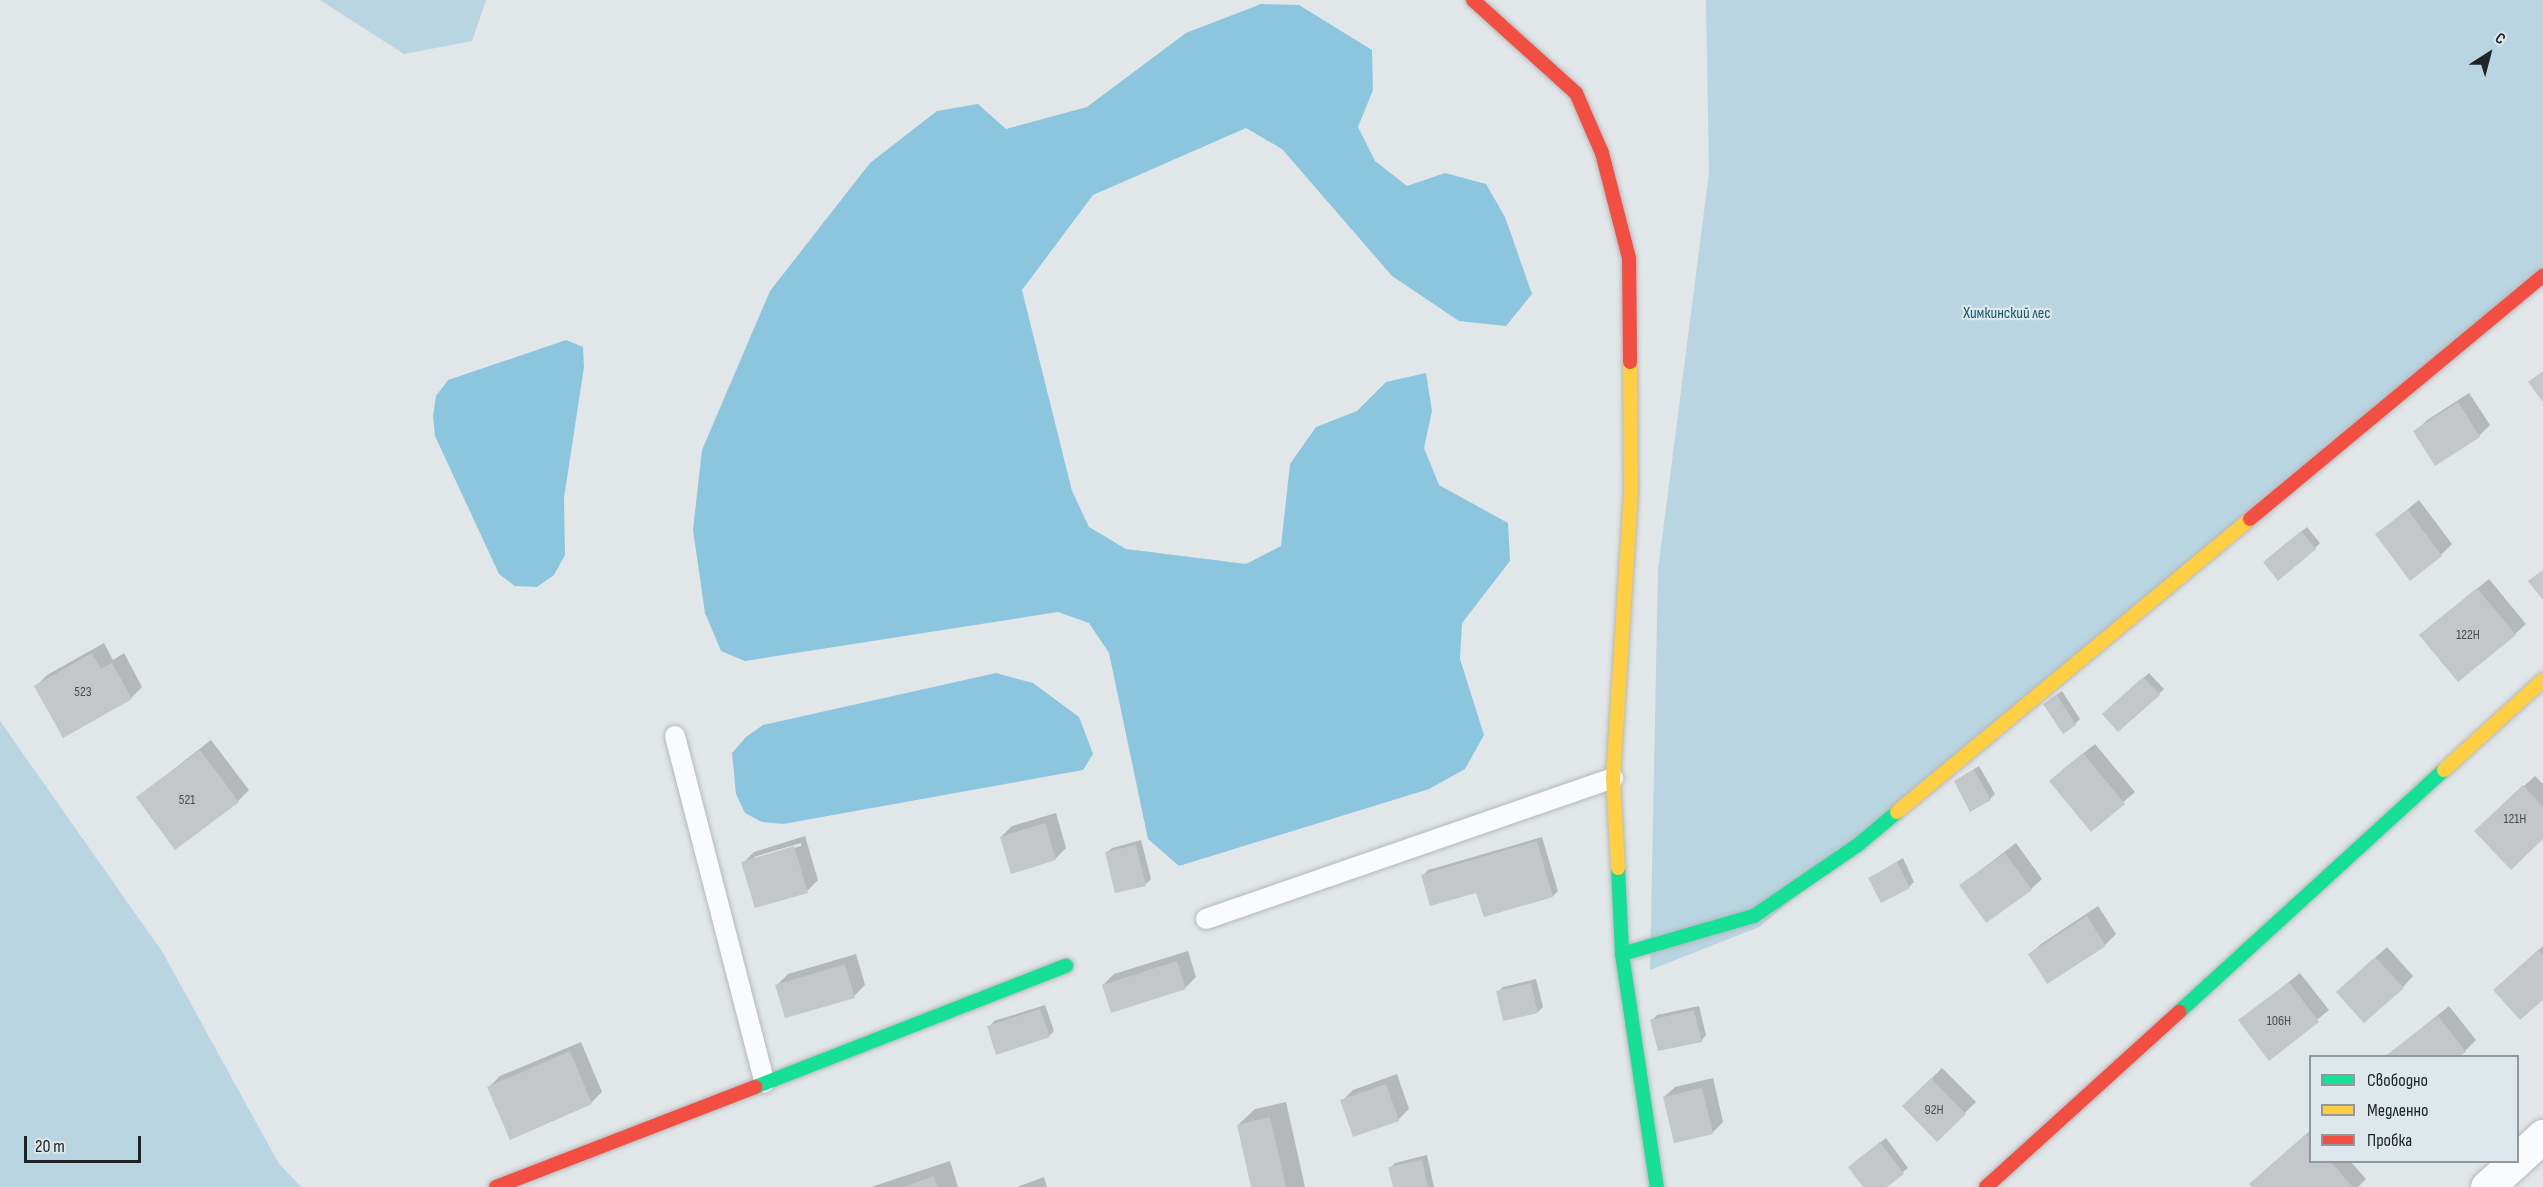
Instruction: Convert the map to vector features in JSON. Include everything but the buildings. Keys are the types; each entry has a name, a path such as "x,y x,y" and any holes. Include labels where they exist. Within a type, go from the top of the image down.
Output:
{"street":[{"path":"1473,0 1576,93 1602,153 1629,258 1631,491 1613,778 1622,954 1657,1187"},
{"path":"1622,954 1754,916 1859,844 2543,276"},
{"path":"1986,1187 2543,680"},
{"path":"496,1187 1066,966"},
{"path":"2519,1157 2543,1136"},
{"path":"2487,1187 2513,1163"}],"lane":[{"path":"675,736 765,1083"},
{"path":"1206,919 1613,778"}],"green space":[{"path":"320,0 486,0 472,41 404,54"},
{"name":"Химкинский лес","path":"1706,0 2543,0 2543,276 1759,927 1650,970 1658,570 1709,173"},
{"path":"0,721 163,953 279,1164 301,1187 0,1187"}],"water":[{"path":"1261,4 1299,5 1372,50 1373,90 1358,127 1375,161 1407,186 1445,173 1486,184 1505,217 1532,294 1506,326 1459,321 1392,276 1282,149 1246,128 1093,195 1022,290 1072,491 1089,527 1126,549 1246,564 1281,546 1290,464 1316,427 1357,411 1386,382 1426,373 1432,411 1424,448 1439,485 1508,523 1510,561 1462,623 1460,659 1484,735 1465,769 1429,789 1179,866 1148,839 1109,653 1089,623 1058,612 745,661 721,651 705,613 693,530 702,450 770,291 870,163 937,111 978,104 1006,129 1087,107 1186,33"},
{"path":"566,340 583,347 584,367 564,498 565,555 554,575 537,587 515,586 499,574 435,436 433,416 436,396 448,380"},
{"path":"996,673 1033,683 1079,717 1093,754 1083,770 783,824 762,822 745,813 736,794 732,753 746,737 763,725"}],"traffic: fast":[{"path":"2179,1012 2444,770"},
{"path":"1622,954 1754,916 1859,844 1897,812"},
{"path":"1618,868 1622,954 1657,1187"},
{"path":"755,1087 1066,966"}],"traffic: slow":[{"path":"1618,868 1613,778 1631,491 1630,362"},
{"path":"1897,812 2250,519"},
{"path":"2444,770 2543,680"}],"traffic: jam":[{"path":"1473,0 1576,93 1602,153 1629,258 1630,362"},
{"path":"2250,519 2543,276"},
{"path":"1986,1187 2179,1012"},
{"path":"496,1187 755,1087"}]}
